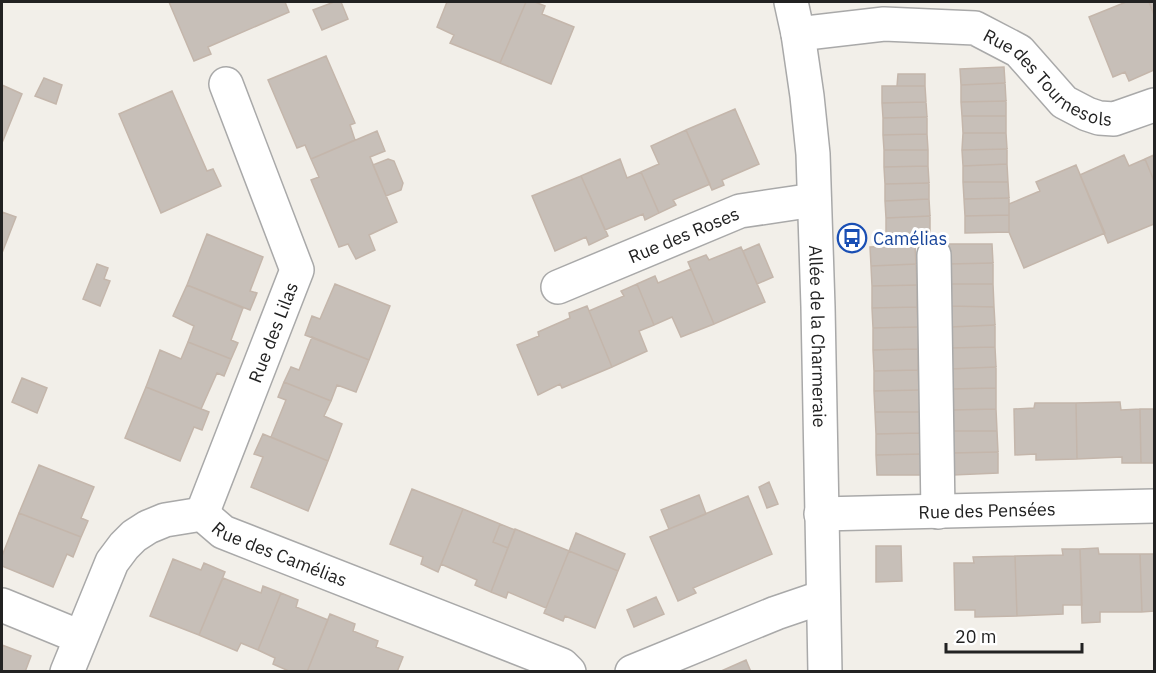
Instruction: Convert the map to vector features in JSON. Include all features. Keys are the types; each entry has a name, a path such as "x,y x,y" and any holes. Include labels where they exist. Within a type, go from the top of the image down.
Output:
{"street":[{"name":"Allée de la Charmeraie","path":"791,2 798,34 813,154 825,672"},
{"name":"Rue des Tournesols","path":"798,34 884,24 975,28 1019,51 1064,102 1087,114 1114,119 1155,105"},
{"name":"Rue des Lilas","path":"202,514 297,270 226,84"},
{"name":"Rue des Roses","path":"558,287 740,211 814,200"},
{"path":"933,255 938,512"},
{"name":"Rue des Pensées","path":"822,514 1155,506"},
{"name":"Rue des Camélias","path":"67,672 112,562 124,546 148,527 165,520 202,514 223,531 562,665 569,672"},
{"path":"632,672 776,613 823,597"},
{"path":"2,605 80,637"}],"building":[{"path":"169,2 285,2 289,12 208,47 211,54 194,61"},
{"path":"334,2 341,2 348,19 322,30 313,10"},
{"path":"447,2 526,2 500,63 450,43 454,35 437,27"},
{"path":"526,2 535,2 545,6 542,14 574,27 551,84 500,63"},
{"path":"1126,2 1149,2 1154,15 1154,70 1129,81 1125,72 1113,77 1089,17"},
{"path":"1149,2 1154,2 1154,15"},
{"path":"326,56 355,123 350,125 355,140 311,159 305,145 297,148 268,80"},
{"path":"1004,67 1005,83 961,85 960,69"},
{"path":"898,74 925,74 925,86 897,86"},
{"path":"44,78 62,85 56,104 35,96"},
{"path":"1005,83 1006,101 961,102 961,85"},
{"path":"2,85 22,94 2,143"},
{"path":"882,86 925,86 926,102 882,103"},
{"path":"172,91 207,171 213,169 221,186 161,213 119,114"},
{"path":"1006,101 1006,116 962,116 961,102"},
{"path":"926,102 927,117 883,118 882,103"},
{"path":"735,109 759,164 722,180 724,185 712,190 686,130"},
{"path":"962,116 1006,116 1006,133 963,133"},
{"path":"927,117 927,134 883,135 883,118"},
{"path":"686,130 710,184 673,200 676,205 659,213 641,172 659,164 651,146"},
{"path":"377,131 385,151 370,157 397,222 369,235 375,250 356,259 348,244 339,247 311,180 319,177 311,159"},
{"path":"963,133 1006,133 1007,149 962,150"},
{"path":"927,134 928,150 884,150 883,135"},
{"path":"1007,149 1007,164 963,166 962,150"},
{"path":"884,150 928,150 928,166 884,167"},
{"path":"1124,155 1129,166 1145,159 1154,181 1154,224 1108,243 1080,175"},
{"path":"1154,155 1154,181 1145,159"},
{"path":"388,159 394,161 403,183 401,190 386,196 373,165"},
{"path":"620,159 627,178 641,172 659,213 645,220 643,214 605,230 581,176"},
{"path":"1007,164 1008,182 963,182 963,166"},
{"path":"1076,165 1105,233 1024,268 1009,232 1009,204 1040,191 1036,182"},
{"path":"928,166 929,183 885,184 884,167"},
{"path":"581,176 608,236 589,245 586,237 555,251 532,196"},
{"path":"963,182 1008,182 1009,198 964,199"},
{"path":"929,183 929,199 885,201 885,184"},
{"path":"1009,198 1009,215 965,216 964,199"},
{"path":"929,199 930,216 886,218 885,201"},
{"path":"2,212 16,217 2,253"},
{"path":"1009,215 1009,232 965,233 965,216"},
{"path":"930,216 930,233 886,235 886,218"},
{"path":"207,234 263,257 250,291 257,293 250,310 187,285"},
{"path":"759,244 773,277 757,284 743,251"},
{"path":"948,244 992,244 993,263 949,264"},
{"path":"915,245 916,264 871,266 870,247"},
{"path":"741,247 765,302 714,324 688,262 706,255 709,260"},
{"path":"993,263 993,284 949,284 949,264"},
{"path":"97,264 108,268 104,279 110,281 100,306 83,299"},
{"path":"916,264 917,285 872,286 871,266"},
{"path":"691,269 714,324 681,337 672,317 654,325 637,284 655,276 658,283"},
{"path":"335,284 390,306 369,360 305,335 312,316 320,319"},
{"path":"637,284 654,325 639,331 647,351 612,367 589,311 624,296 621,291"},
{"path":"949,284 993,284 994,307 950,306"},
{"path":"187,285 243,308 231,340 238,343 231,359 188,342 194,326 173,316"},
{"path":"917,285 917,307 872,308 872,286"},
{"path":"587,306 612,367 562,388 560,384 538,395 517,345 539,336 538,332 570,318 569,313"},
{"path":"950,306 994,307 995,325 950,327"},
{"path":"917,307 918,327 873,328 872,308"},
{"path":"995,325 995,347 950,348 950,327"},
{"path":"918,327 918,349 873,350 873,328"},
{"path":"312,337 369,360 356,392 337,385 331,401 284,382 291,367 299,370"},
{"path":"188,342 231,359 224,376 217,373 201,409 146,387 160,350 181,359"},
{"path":"995,347 996,367 950,369 950,348"},
{"path":"918,349 918,370 874,371 873,350"},
{"path":"996,367 996,388 951,389 950,369"},
{"path":"918,370 919,390 874,391 874,371"},
{"path":"22,378 47,388 37,413 12,402"},
{"path":"284,382 331,401 324,416 342,424 328,461 271,437 286,400 278,397"},
{"path":"146,387 209,412 202,430 194,427 180,461 125,438"},
{"path":"996,388 996,409 952,410 951,389"},
{"path":"919,390 920,412 875,412 874,391"},
{"path":"1120,402 1121,410 1140,409 1141,463 1122,463 1122,457 1077,459 1076,403"},
{"path":"1035,403 1076,403 1077,459 1036,460 1036,454 1015,455 1014,409 1034,408"},
{"path":"996,409 997,431 952,431 952,410"},
{"path":"1140,409 1154,409 1154,463 1141,463"},
{"path":"875,412 920,412 920,433 876,434"},
{"path":"952,431 997,431 998,452 952,453"},
{"path":"920,433 921,454 876,455 876,434"},
{"path":"263,434 328,461 308,511 251,487 263,457 254,454"},
{"path":"998,452 998,473 953,475 952,453"},
{"path":"921,454 921,475 877,475 876,455"},
{"path":"39,465 94,487 81,518 88,521 81,537 19,513"},
{"path":"769,482 778,504 767,508 759,487"},
{"path":"412,489 463,509 438,572 421,564 423,557 390,544"},
{"path":"699,495 706,514 669,529 661,510"},
{"path":"748,496 772,554 693,588 696,593 678,601 650,537"},
{"path":"463,509 500,524 493,542 508,548 491,592 475,585 477,580 441,564"},
{"path":"19,513 81,537 73,557 67,554 53,587 2,566 2,556"},
{"path":"500,524 515,530 508,548 493,542"},
{"path":"515,529 569,551 546,608 508,592 506,598 491,592"},
{"path":"576,533 625,554 618,571 569,551"},
{"path":"876,546 901,546 902,581 876,582"},
{"path":"1098,548 1099,554 1140,554 1142,612 1100,612 1100,622 1082,623 1080,549"},
{"path":"1062,549 1080,549 1082,605 1063,605 1063,614 1017,616 1015,556 1063,555"},
{"path":"569,551 618,571 595,628 565,616 563,621 544,613"},
{"path":"1140,554 1154,554 1154,611 1142,612"},
{"path":"1015,556 1017,616 975,617 975,610 955,610 954,563 974,563 973,557"},
{"path":"173,559 201,570 204,563 225,572 199,635 150,616"},
{"path":"223,578 261,593 263,586 281,593 258,650 241,643 237,651 199,635"},
{"path":"281,593 298,600 296,607 328,620 307,672 291,672 273,664 275,658 258,650"},
{"path":"656,597 664,614 634,627 627,610"},
{"path":"330,614 355,624 353,631 378,641 376,647 403,657 397,672 307,672"},
{"path":"2,645 31,656 25,672 2,672"},
{"path":"746,660 751,672 719,672"}],"place":[{"name":"Camélias","path":"852,238"}]}
